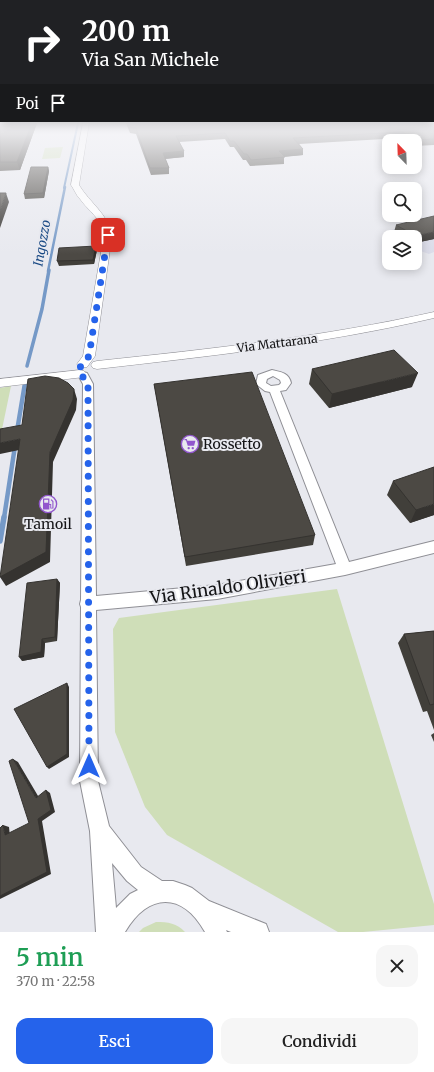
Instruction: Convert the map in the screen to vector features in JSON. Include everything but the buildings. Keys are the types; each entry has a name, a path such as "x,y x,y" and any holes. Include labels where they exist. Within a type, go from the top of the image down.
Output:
{"street":[{"path":"79,166 76,185 83,198 94,208 106,224 108,235 88,370 87,604 89,781 100,831 107,932"},
{"name":"Via Mattarana","path":"0,383 55,376 119,363 307,340 365,330 434,315"},
{"path":"274,390 345,569"},
{"name":"Via Rinaldo Olivieri","path":"87,604 217,592 345,569 434,548"},
{"path":"100,831 134,874 159,892"},
{"path":"112,932 117,921 130,907 144,897 159,892 175,892 191,899 204,910 216,932"},
{"path":"204,910 258,932"}],"shaded area":[{"path":"422,219 434,222 434,252 429,254 422,252 422,230 391,230 411,225 415,222 422,222"}],"green space":[{"path":"11,386 0,439 0,388"},
{"path":"337,589 434,904 434,925 363,932 338,932 167,835 145,807 115,732 113,629 119,618"},
{"path":"156,922 172,924 185,932 139,932 143,928"}],"waterway":[{"name":"Ingozzo","path":"64,188 69,166"},
{"name":"Ingozzo","path":"48,271 65,187"},
{"name":"Ingozzo","path":"27,366 42,309 49,270"},
{"name":"Ingozzo","path":"17,431 25,383"},
{"name":"Ingozzo","path":"4,518 15,446"},
{"name":"Ingozzo","path":"0,541 4,517"}],"place":[{"name":"Rossetto","path":"190,444"},
{"name":"Tamoil","path":"48,504"}],"route":[{"path":"89,766 87,604 88,384 78,370 89,356 108,235"}]}
